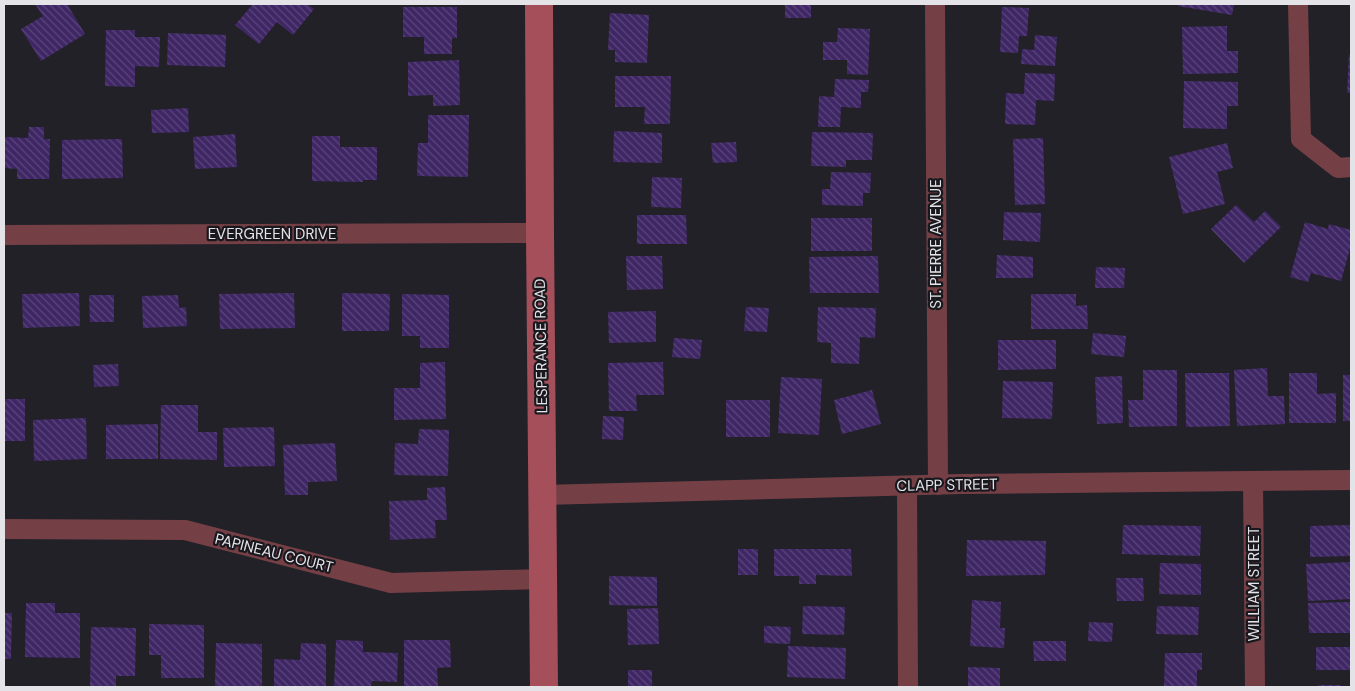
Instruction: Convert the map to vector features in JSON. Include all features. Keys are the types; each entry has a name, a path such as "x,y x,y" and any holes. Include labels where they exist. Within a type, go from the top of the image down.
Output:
{"main road":[{"name":"LESPERANCE ROAD","path":"539,4 544,687"}],"street":[{"name":"ST. PIERRE AVENUE","path":"935,4 938,485"},
{"path":"1298,4 1301,139 1338,168 1351,167"},
{"name":"EVERGREEN DRIVE","path":"4,235 540,234"},
{"name":"CLAPP STREET","path":"542,495 938,485 1351,480"},
{"name":"WILLIAM STREET","path":"1253,481 1255,687"},
{"path":"907,486 908,687"},
{"name":"PAPINEAU COURT","path":"4,528 185,530 390,583 542,580"}],"building":[{"path":"35,4 67,4 85,34 41,61 21,29 43,16"},
{"path":"253,4 307,4 314,9 293,35 277,22 259,44 235,25"},
{"path":"785,4 811,4 811,18 785,18"},
{"path":"1179,4 1234,4 1232,15 1178,6"},
{"path":"403,7 457,7 457,38 452,38 452,54 424,54 424,37 403,37"},
{"path":"1002,7 1029,8 1027,36 1019,36 1018,53 1000,52"},
{"path":"610,13 649,15 647,63 615,62 615,50 608,50"},
{"path":"1227,26 1227,51 1238,51 1238,73 1183,74 1182,27"},
{"path":"838,28 870,29 868,75 847,74 847,60 823,60 823,42 837,42"},
{"path":"106,30 135,30 135,37 160,37 159,67 135,66 135,87 105,86"},
{"path":"168,33 226,35 225,67 167,65"},
{"path":"1035,35 1057,37 1055,66 1021,64 1022,49 1034,50"},
{"path":"1349,55 1351,55 1351,93 1347,93"},
{"path":"459,60 460,105 433,106 433,95 408,96 408,62"},
{"path":"1025,73 1055,74 1054,101 1036,100 1035,125 1005,124 1006,93 1024,94"},
{"path":"615,76 671,76 670,124 644,124 645,107 615,107"},
{"path":"835,79 869,80 868,92 861,92 861,108 841,107 840,127 818,127 819,96 834,97"},
{"path":"1184,81 1238,82 1238,106 1227,106 1227,129 1183,128"},
{"path":"188,108 189,132 152,133 151,110"},
{"path":"428,115 469,115 468,177 417,176 418,143 428,143"},
{"path":"29,127 44,127 44,139 50,139 49,179 17,179 17,169 4,168 4,137 28,138"},
{"path":"614,131 662,133 662,163 613,162"},
{"path":"812,132 873,133 872,160 846,160 846,167 811,166"},
{"path":"235,134 237,167 195,169 193,137"},
{"path":"312,136 340,136 340,147 377,147 377,180 363,180 363,182 312,181"},
{"path":"1043,138 1045,204 1015,205 1013,139"},
{"path":"122,139 123,178 62,179 62,140"},
{"path":"736,142 737,162 713,163 711,143"},
{"path":"1227,143 1233,168 1217,172 1225,204 1183,214 1169,157"},
{"path":"831,172 871,173 870,193 863,193 863,206 822,205 822,189 830,189"},
{"path":"652,177 682,178 681,208 651,207"},
{"path":"1236,205 1254,222 1265,211 1281,227 1244,263 1211,229"},
{"path":"1004,212 1041,213 1040,242 1003,240"},
{"path":"637,215 686,215 687,244 637,244"},
{"path":"811,218 872,218 872,251 811,251"},
{"path":"1305,222 1328,229 1329,224 1351,230 1351,245 1341,281 1311,273 1308,282 1290,277"},
{"path":"997,255 1033,257 1033,278 996,278"},
{"path":"626,256 662,256 663,289 627,290"},
{"path":"878,256 879,293 810,293 809,257"},
{"path":"1096,267 1125,268 1124,288 1095,288"},
{"path":"79,293 80,326 23,328 22,294"},
{"path":"294,293 295,328 220,329 219,294"},
{"path":"342,293 390,294 389,331 342,331"},
{"path":"402,294 449,295 449,348 420,348 420,336 402,336"},
{"path":"1031,294 1076,294 1076,306 1087,305 1088,329 1031,329"},
{"path":"89,295 114,295 114,322 90,322"},
{"path":"178,295 179,308 186,307 187,326 143,328 142,296"},
{"path":"746,307 769,308 767,332 744,331"},
{"path":"818,307 876,308 875,338 860,337 859,364 831,363 831,343 817,342"},
{"path":"656,311 656,342 609,343 608,312"},
{"path":"1093,333 1126,336 1124,357 1091,354"},
{"path":"674,338 702,340 700,359 672,357"},
{"path":"998,340 1056,340 1056,369 998,370"},
{"path":"445,362 446,419 394,420 394,388 420,388 420,363"},
{"path":"663,362 664,395 636,395 637,411 609,411 608,363"},
{"path":"118,364 119,386 94,387 93,365"},
{"path":"1267,368 1268,396 1284,396 1285,424 1237,426 1234,370"},
{"path":"1143,370 1177,370 1177,426 1129,427 1128,400 1143,400"},
{"path":"1185,373 1229,373 1230,426 1186,427"},
{"path":"1289,373 1317,373 1317,394 1336,393 1336,423 1289,423"},
{"path":"1343,375 1351,375 1351,421 1343,421"},
{"path":"1122,376 1123,423 1097,424 1095,377"},
{"path":"781,377 822,379 819,435 778,433"},
{"path":"1003,381 1053,382 1052,419 1002,418"},
{"path":"872,390 881,424 842,434 834,400"},
{"path":"4,399 25,399 25,441 4,441"},
{"path":"726,400 770,400 770,437 726,437"},
{"path":"161,405 198,405 198,432 217,432 217,460 160,459"},
{"path":"603,416 624,417 623,440 602,439"},
{"path":"86,418 87,459 34,461 33,420"},
{"path":"158,424 158,459 106,459 106,425"},
{"path":"274,427 275,466 224,467 223,428"},
{"path":"419,429 449,430 448,476 394,475 395,443 418,444"},
{"path":"335,443 337,481 308,482 308,495 285,495 283,445"},
{"path":"445,487 447,520 435,520 436,538 390,540 389,501 427,500 427,488"},
{"path":"1123,525 1201,526 1200,556 1122,554"},
{"path":"1351,525 1351,556 1310,557 1310,526"},
{"path":"967,540 1046,541 1045,575 966,576"},
{"path":"738,549 758,549 758,575 738,575"},
{"path":"774,549 851,549 852,576 816,575 816,584 799,584 799,576 774,576"},
{"path":"1351,562 1351,599 1308,601 1306,564"},
{"path":"1160,563 1201,564 1201,595 1159,594"},
{"path":"609,576 657,577 657,606 609,605"},
{"path":"1116,578 1143,578 1144,601 1117,601"},
{"path":"972,600 1001,602 1000,628 1005,628 1004,648 970,646"},
{"path":"1351,602 1351,633 1309,633 1308,603"},
{"path":"26,603 55,603 55,613 80,613 80,658 25,657"},
{"path":"803,606 845,607 844,635 802,634"},
{"path":"1157,606 1199,607 1198,635 1156,634"},
{"path":"658,608 659,644 628,645 627,609"},
{"path":"4,613 12,613 11,659 4,659"},
{"path":"1089,622 1113,623 1112,642 1088,641"},
{"path":"149,624 204,625 204,678 161,678 161,655 149,655"},
{"path":"764,626 791,627 790,644 764,643"},
{"path":"91,627 136,628 135,676 116,676 116,687 90,686"},
{"path":"336,640 363,641 363,652 398,653 397,682 372,681 371,687 334,687"},
{"path":"404,640 450,640 451,667 437,668 438,687 404,687"},
{"path":"1033,641 1066,641 1066,661 1034,661"},
{"path":"216,643 262,644 262,687 215,687"},
{"path":"301,643 326,644 326,687 274,687 274,659 300,660"},
{"path":"788,646 846,648 845,679 787,677"},
{"path":"1316,647 1351,647 1351,670 1316,670"},
{"path":"1165,653 1202,653 1202,670 1197,670 1197,687 1164,687"},
{"path":"968,667 1000,668 1000,687 968,687"},
{"path":"628,670 652,670 652,687 628,687"},
{"path":"1318,685 1341,685 1340,687 1318,687"}]}
